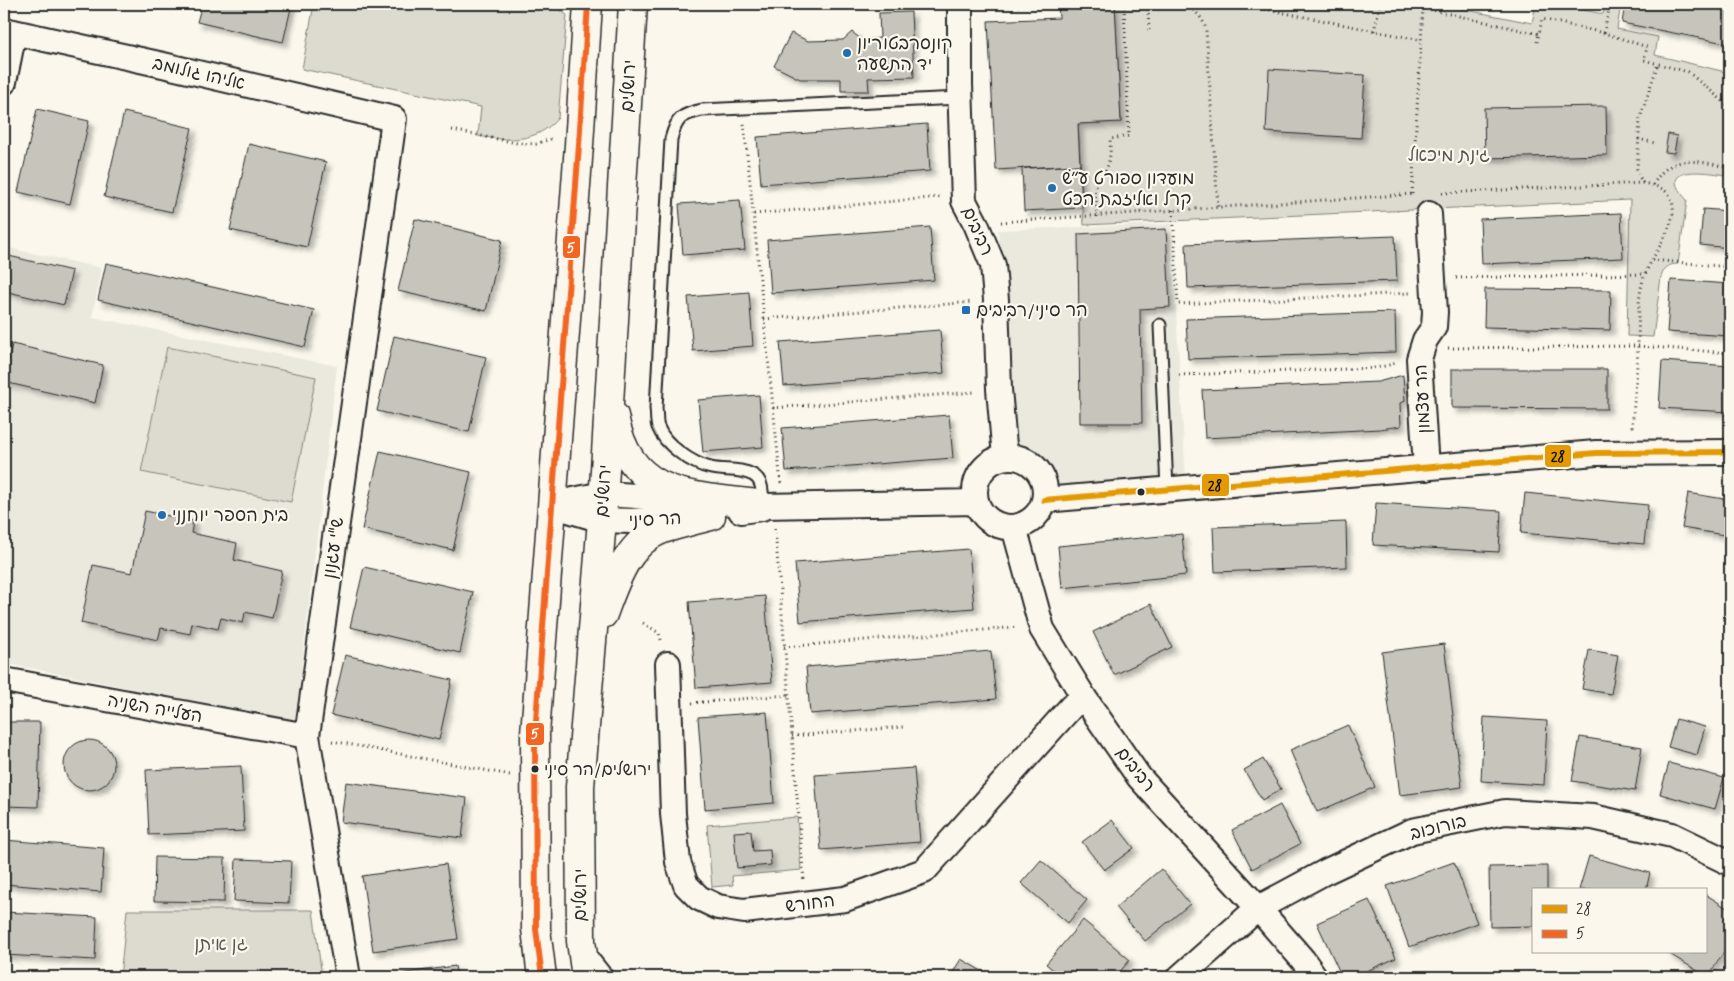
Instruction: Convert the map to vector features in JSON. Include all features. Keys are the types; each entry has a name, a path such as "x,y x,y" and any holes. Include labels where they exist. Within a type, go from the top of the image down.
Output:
{"main road":[{"path":"542,977 536,929 535,734 588,4"},
{"name":"ירושלים","path":"586,977 581,942 580,787 610,394 633,4"},
{"path":"610,394 617,435 636,469 650,480 667,488 701,497 770,505"},
{"path":"592,641 612,588 623,566 638,545 649,536 662,530 711,516"}],"street":[{"name":"רביבים","path":"960,6 960,98 964,201 993,265 999,389 1005,457"},
{"path":"4,82 9,31"},
{"name":"אליהו גולומב","path":"9,31 394,118"},
{"name":"ש\"י עגנון","path":"348,977 307,736 394,118"},
{"name":"הר עצמון","path":"1426,468 1421,353 1425,340 1434,327 1435,312 1429,200"},
{"path":"1044,500 1596,452 1730,452"},
{"path":"1005,457 1016,458 1027,461 1036,468 1045,488 1044,500 1041,510 1034,518 1014,528 995,524 986,519 976,502 975,490 978,478 984,468 993,461 1005,457"},
{"name":"הר סיני","path":"552,505 602,507 976,502"},
{"name":"הר סיני","path":"602,507 631,521 711,516 770,505"},
{"name":"רביבים","path":"1014,528 1042,629 1085,699 1139,777 1258,908 1303,960 1315,977"},
{"name":"החורש","path":"668,664 673,814 678,862 686,885 699,898 718,907 744,911 845,899 924,871 1072,706 1085,699"},
{"name":"העלייה השניה","path":"4,680 307,736"},
{"name":"בורוכוב","path":"1180,977 1258,908 1325,872 1412,831 1505,812 1593,816 1672,835 1730,863"}],"lane":[{"path":"770,505 762,487 753,475 709,468 684,458 658,427 656,408 671,139 675,124 685,114 702,110 960,98"},
{"path":"1160,325 1167,490"},
{"path":"581,942 608,977"}],"path":[{"path":"960,6 1042,4"},
{"path":"1097,217 1095,183 1103,177 1109,165 1110,138 1129,136 1124,4"},
{"path":"1148,4 1149,34"},
{"path":"1185,4 1200,16 1206,30 1218,207"},
{"path":"1240,4 1421,40"},
{"path":"1374,31 1380,4"},
{"path":"1405,4 1539,34"},
{"path":"1604,34 1610,4"},
{"path":"1412,194 1422,8"},
{"path":"1538,42 1542,19 1647,47 1644,60 1688,72 1730,107"},
{"path":"1643,183 1637,169 1640,119 1658,64"},
{"path":"743,109 774,408 770,505 792,736 805,904"},
{"path":"452,130 517,143 536,144 554,138 558,133"},
{"path":"1638,139 1655,143"},
{"path":"1653,185 1658,174 1667,167 1678,163 1689,161 1702,162 1730,168"},
{"path":"976,224 1412,194 1429,200 1643,183 1658,186 1670,194 1674,208 1666,234 1645,274 1639,297 1638,346 1630,452"},
{"path":"754,214 964,195"},
{"path":"1173,210 1178,304 1433,285 1645,274"},
{"path":"1652,260 1730,267"},
{"path":"764,319 996,300"},
{"path":"1162,376 1376,368 1421,353 1638,346 1730,353"},
{"path":"774,408 999,389"},
{"path":"643,623 659,633"},
{"path":"784,648 1041,625"},
{"path":"669,705 788,695"},
{"path":"792,736 903,727"},
{"path":"307,736 535,780"}],"shaded area":[{"path":"1171,224 1186,481 1050,491 1048,475 1042,465 1030,457 1014,452 998,230"},
{"name":"בית הספר יוחנני","path":"4,247 102,268 92,317 337,366 295,721 4,663"}],"green space":[{"path":"314,4 552,4 567,15 558,118 541,132 531,136 500,139 478,136 481,107 302,69"},
{"name":"גינת מיכאל","path":"1115,4 1436,4 1532,23 1536,4 1554,4 1603,14 1606,4 1621,4 1617,29 1658,37 1655,55 1730,73 1730,176 1699,172 1680,175 1676,180 1678,188 1687,200 1678,264 1667,267 1661,277 1653,337 1627,336 1630,200 1084,225 1078,124 1121,122"},
{"path":"167,347 316,377 291,502 141,472"},
{"path":"797,817 801,870 732,876 733,885 712,887 707,825"},
{"name":"גן איתן","path":"127,910 313,910 322,977 120,977"}],"building":[{"path":"202,4 292,4 283,42 197,22"},
{"path":"1058,4 1115,4 1121,122 1078,124 1080,165 996,170 988,21 1059,18"},
{"path":"1625,4 1730,4 1730,44 1622,23"},
{"name":"קונסרבטוריון יד התשעה","path":"911,12 914,77 868,78 869,91 841,91 841,79 800,79 774,66 791,33 808,41 843,40 852,32 862,40 880,38 879,13"},
{"path":"1269,69 1365,75 1361,138 1266,132"},
{"path":"1606,106 1607,155 1485,158 1484,108"},
{"path":"37,109 89,121 70,204 18,192"},
{"path":"124,112 192,128 172,212 104,197"},
{"path":"927,124 930,171 761,184 757,137"},
{"path":"1668,134 1677,136 1674,153 1665,152"},
{"path":"249,144 326,162 307,247 230,230"},
{"name":"מועדון ספורט ע״שׁ קרל ואליזבת הכט","path":"1080,165 1082,208 1024,211 1022,168"},
{"path":"740,200 745,250 683,255 679,204"},
{"path":"1703,209 1730,211 1730,248 1700,245"},
{"path":"1621,213 1623,258 1482,264 1480,219"},
{"path":"415,219 502,240 486,311 398,291"},
{"path":"930,227 934,280 771,293 767,240"},
{"path":"1166,229 1170,307 1140,309 1142,423 1080,423 1078,234"},
{"path":"1395,236 1397,281 1188,288 1186,244"},
{"path":"9,256 72,271 64,305 4,291 4,280"},
{"path":"106,263 314,310 305,347 98,300"},
{"path":"1671,280 1730,284 1730,336 1667,332"},
{"path":"1485,289 1611,290 1610,330 1484,327"},
{"path":"749,292 753,346 693,351 688,297"},
{"path":"1395,312 1396,352 1188,359 1186,319"},
{"path":"940,330 944,373 784,386 780,342"},
{"path":"394,336 486,357 469,432 377,411"},
{"path":"12,344 103,365 95,403 4,382"},
{"path":"1662,361 1730,366 1730,412 1659,408"},
{"path":"1452,369 1607,369 1607,409 1452,408"},
{"path":"1403,375 1405,401 1400,403 1401,426 1380,429 1205,438 1202,390 1378,382"},
{"path":"759,395 763,447 703,452 698,400"},
{"path":"949,415 953,458 786,471 782,428"},
{"path":"380,451 471,472 453,550 362,529"},
{"path":"1525,493 1648,505 1644,544 1521,533"},
{"path":"1688,493 1730,500 1730,536 1682,528"},
{"path":"1376,503 1501,511 1499,552 1373,545"},
{"path":"145,511 193,521 191,533 237,543 234,560 282,571 272,618 245,612 243,623 221,618 218,629 192,623 190,634 161,628 158,640 81,623 93,565 132,573"},
{"path":"1346,522 1347,567 1215,572 1213,527"},
{"path":"1182,534 1186,575 1062,588 1058,546"},
{"path":"969,549 974,608 800,622 795,563"},
{"path":"364,567 473,592 460,653 350,627"},
{"path":"765,596 772,682 696,688 689,602"},
{"path":"1151,604 1172,647 1114,675 1093,632"},
{"path":"1444,644 1462,787 1400,795 1382,652"},
{"path":"1589,650 1618,655 1611,694 1582,689"},
{"path":"991,651 996,699 810,714 806,667"},
{"path":"345,655 452,680 439,740 331,715"},
{"path":"767,712 774,803 705,809 698,717"},
{"path":"1484,717 1547,721 1544,785 1481,781"},
{"path":"1676,719 1705,727 1697,755 1668,747"},
{"path":"4,722 40,722 38,807 4,806"},
{"path":"1348,725 1375,787 1317,812 1290,750"},
{"path":"1580,737 1642,747 1635,791 1572,781"},
{"path":"84,740 94,740 107,747 114,760 114,770 107,783 94,790 84,790 75,786 68,779 64,770 64,760 68,751 75,744"},
{"path":"1263,759 1281,789 1262,800 1244,770"},
{"path":"1669,763 1724,778 1715,809 1660,794"},
{"path":"241,766 244,831 149,835 146,770"},
{"path":"914,768 920,842 821,850 815,775"},
{"path":"346,782 467,798 462,838 341,822"},
{"path":"1280,805 1300,844 1252,869 1232,830"},
{"path":"1112,820 1134,848 1104,870 1082,842"},
{"path":"751,831 753,851 770,850 771,865 737,868 734,832"},
{"path":"4,840 104,848 101,892 4,884"},
{"path":"1589,856 1650,873 1646,888 1580,888"},
{"path":"155,857 225,858 224,902 154,901"},
{"path":"236,859 291,861 289,903 234,901"},
{"path":"1041,860 1087,900 1068,923 1021,883"},
{"path":"1454,862 1477,923 1409,947 1387,886"},
{"path":"446,864 458,939 373,951 362,876"},
{"path":"1547,866 1547,888 1532,888 1532,926 1490,927 1489,867"},
{"path":"1161,869 1190,904 1145,941 1116,907"},
{"path":"1706,895 1730,910 1730,942 1708,977 1669,954 1706,954"},
{"path":"1369,900 1396,958 1353,977 1342,977 1317,923"},
{"path":"4,912 97,917 95,960 4,955"},
{"path":"1083,920 1130,960 1115,977 1062,977 1046,964"},
{"path":"961,959 992,977 950,977"},
{"path":"455,966 457,977 384,977 384,976"}],"transit line":[{"name":"5","path":"542,977 536,929 535,734 588,4"},
{"name":"28","path":"1044,500 1596,453 1730,452"}],"place":[{"name":"קונסרבטוריון יד התשעה","path":"847,53"},
{"name":"מועדון ספורט ע״שׁ קרל ואליזבת הכט","path":"1052,188"},
{"name":"הר סיני/רביבים","path":"966,310"},
{"name":"בית הספר יוחנני","path":"162,515"},
{"name":"ירושלים/הר סיני","path":"535,769"}]}
